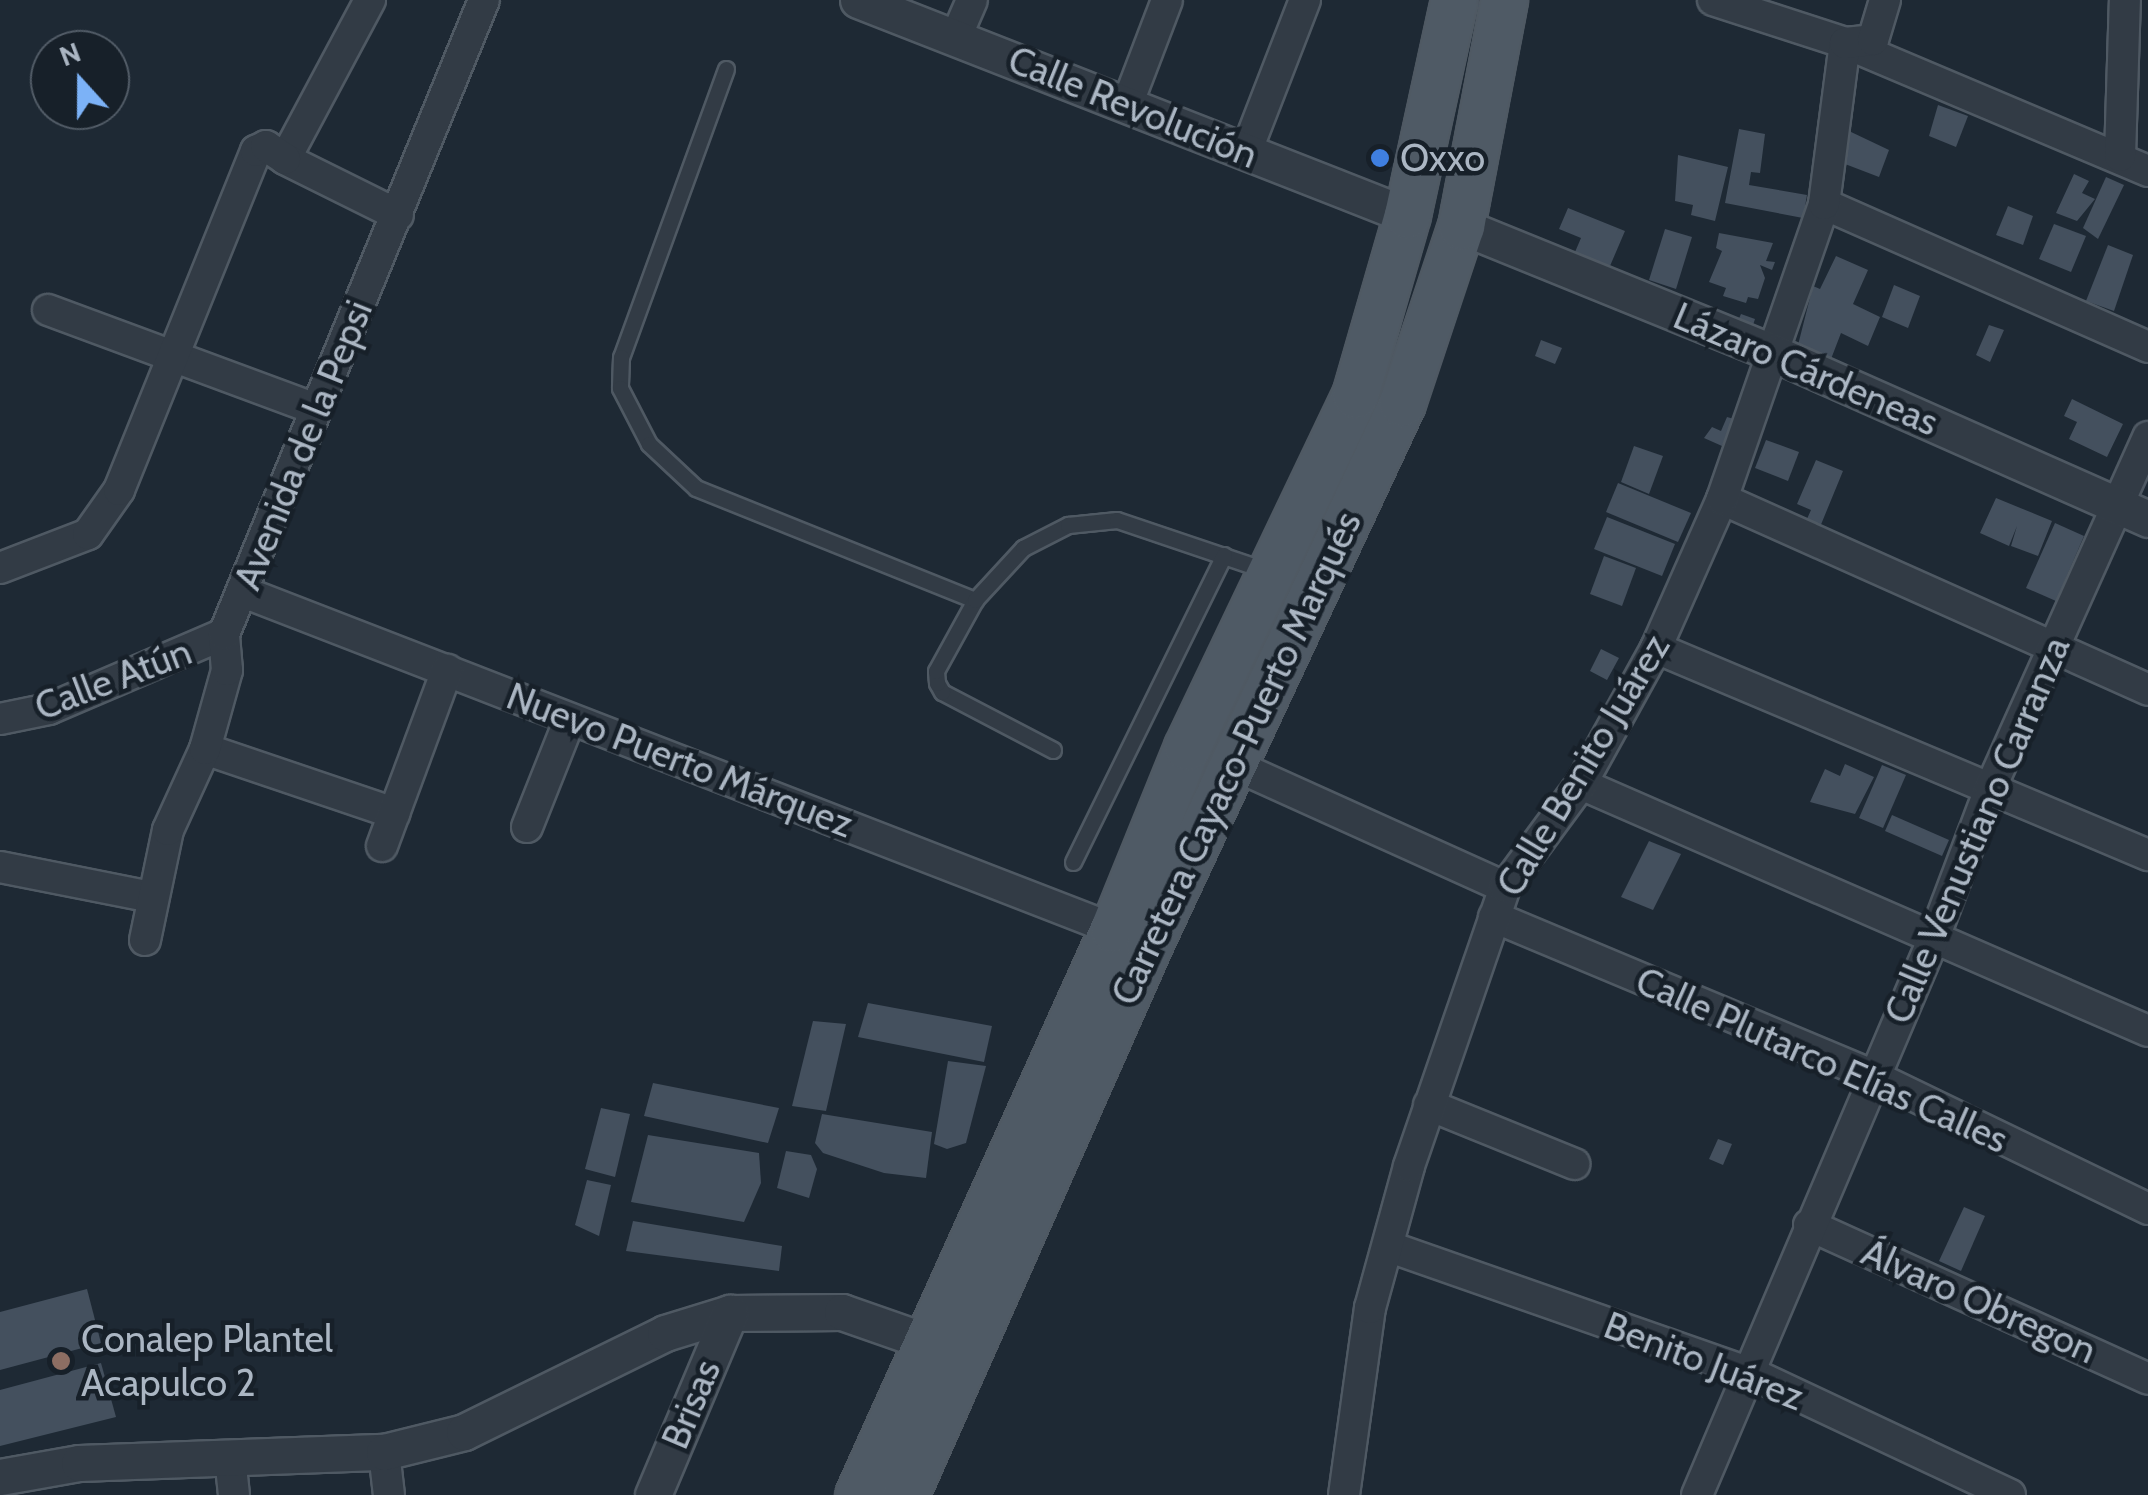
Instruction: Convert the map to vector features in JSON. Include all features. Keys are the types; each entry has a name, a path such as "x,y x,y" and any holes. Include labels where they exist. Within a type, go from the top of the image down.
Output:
{"main road":[{"name":"Carretera Cayaco-Puerto Marqués","path":"905,1495 1232,764 1355,395 1407,215 1454,0"},
{"name":"Carretera Cayaco-Puerto Marqués","path":"858,1495 1113,929 1187,747 1292,585 1402,403 1461,226 1504,0"}],"street":[{"path":"285,159 370,0"},
{"name":"Avenida de la Pepsi","path":"145,940 168,830 205,748 227,670 224,634 246,593 315,409 484,0"},
{"name":"Calle Revolución","path":"858,0 1407,215"},
{"path":"956,37 972,0"},
{"path":"1127,105 1167,0"},
{"path":"1246,152 1305,0"},
{"path":"1713,0 1846,43 2148,170"},
{"path":"1846,43 1873,40 1885,0"},
{"path":"2120,156 2133,6"},
{"name":"Calle Benito Juárez","path":"1344,1495 1370,1308 1429,1105 1494,916 1505,887 1581,784 1656,648 1722,499 1776,354 1824,204 1846,43"},
{"path":"0,568 88,534 120,490 256,150 266,146 398,215"},
{"path":"1824,204 2148,347"},
{"name":"Lázaro Cárdeneas","path":"1461,226 1776,354 2134,513"},
{"path":"48,310 315,409"},
{"name":"Calle Venustiano Carranza","path":"1697,1495 1753,1374 1809,1225 1933,940 1990,789 2054,645 2134,513 2148,437"},
{"path":"1722,499 2148,690"},
{"name":"Nuevo Puerto Márquez","path":"246,593 1113,929"},
{"name":"Calle Atún","path":"0,719 65,703 224,634"},
{"path":"1656,648 2148,855"},
{"path":"382,846 447,670"},
{"path":"526,827 570,718"},
{"path":"205,748 394,813"},
{"path":"1232,764 1505,887"},
{"path":"1581,784 2148,1031"},
{"path":"0,867 152,896"},
{"name":"Calle Plutarco Elías Calles","path":"1494,916 1871,1075 2148,1209"},
{"path":"1429,1105 1574,1164"},
{"name":"Álvaro Obregon","path":"1809,1225 2148,1379"},
{"name":"Benito Juárez","path":"1390,1247 1753,1374 2010,1495"},
{"path":"0,1477 79,1463 384,1452 464,1432 664,1333 730,1313 842,1312 925,1340"},
{"name":"Brisas","path":"653,1495 730,1313"},
{"path":"384,1452 389,1495"},
{"path":"230,1457 234,1495"}],"lane":[{"path":"726,69 620,358 620,388 648,444 696,488 975,600"},
{"path":"1053,750 942,692 936,671 975,600 1023,548 1068,525 1117,520 1224,555 1292,585"},
{"path":"1073,862 1224,555"}],"building":[{"path":"1938,105 1968,116 1956,147 1929,136"},
{"path":"1739,129 1765,134 1760,173 1751,172 1749,185 1807,195 1803,218 1725,203"},
{"path":"1849,131 1889,150 1879,177 1845,164"},
{"path":"1678,155 1728,167 1715,221 1691,215 1693,205 1675,201"},
{"path":"2074,174 2089,181 2082,193 2095,199 2077,221 2056,213"},
{"path":"2106,177 2124,185 2098,239 2083,228"},
{"path":"2008,206 2033,216 2023,245 1996,235"},
{"path":"1568,208 1625,231 1610,266 1575,252 1581,238 1559,229"},
{"path":"2054,224 2086,236 2071,272 2039,259"},
{"path":"1665,229 1692,237 1676,289 1649,280"},
{"path":"1719,233 1773,243 1766,261 1775,262 1772,270 1760,265 1765,278 1758,299 1748,297 1746,303 1723,296 1726,288 1709,282 1722,251 1716,248"},
{"path":"2108,245 2133,255 2114,311 2086,301"},
{"path":"1836,256 1868,270 1853,304 1880,317 1868,346 1841,333 1831,359 1798,345 1813,286 1820,289"},
{"path":"1894,285 1920,296 1908,328 1882,317"},
{"path":"1741,314 1755,319 1752,328 1737,323"},
{"path":"1989,325 2004,330 1990,362 1976,355"},
{"path":"1541,340 1562,348 1555,364 1535,356"},
{"path":"2072,399 2123,424 2107,457 2069,439 2077,422 2064,416"},
{"path":"1727,417 1734,419 1722,446 1704,438 1712,427 1721,431"},
{"path":"1766,440 1799,452 1788,481 1755,468"},
{"path":"1634,446 1663,456 1649,494 1621,482"},
{"path":"1816,460 1843,471 1820,527 1806,521 1811,510 1797,504"},
{"path":"1618,483 1691,513 1678,542 1606,512"},
{"path":"1996,498 2052,521 2038,556 2011,546 2017,526 2009,546 1980,533"},
{"path":"1607,517 1675,544 1662,576 1594,549"},
{"path":"2055,523 2084,536 2056,601 2026,588"},
{"path":"1604,556 1636,568 1622,606 1590,594"},
{"path":"1601,649 1619,658 1607,680 1590,671"},
{"path":"1845,764 1874,777 1855,814 1810,802 1825,769 1840,776"},
{"path":"1882,765 1906,775 1883,828 1859,818"},
{"path":"1892,815 1949,840 1942,856 1885,831"},
{"path":"1649,841 1681,854 1653,910 1621,897"},
{"path":"868,1003 992,1026 984,1062 858,1037"},
{"path":"813,1021 846,1024 826,1111 792,1106"},
{"path":"948,1061 986,1066 966,1143 947,1149 934,1144"},
{"path":"653,1083 779,1108 768,1143 644,1116"},
{"path":"601,1108 630,1114 615,1177 585,1169"},
{"path":"822,1114 932,1132 926,1178 884,1173 823,1153 815,1143"},
{"path":"648,1135 759,1153 761,1183 744,1222 631,1202"},
{"path":"1718,1139 1732,1144 1723,1165 1709,1159"},
{"path":"786,1151 811,1155 817,1169 809,1198 777,1188"},
{"path":"587,1180 611,1185 599,1236 575,1225"},
{"path":"1964,1207 1985,1216 1961,1271 1939,1261"},
{"path":"633,1221 782,1246 779,1271 626,1251"},
{"path":"87,1289 101,1343 0,1370 0,1312"},
{"path":"101,1363 116,1417 0,1446 0,1390"}],"place":[{"name":"Oxxo","path":"1380,158"},
{"name":"Conalep Plantel Acapulco 2","path":"61,1361"}]}
